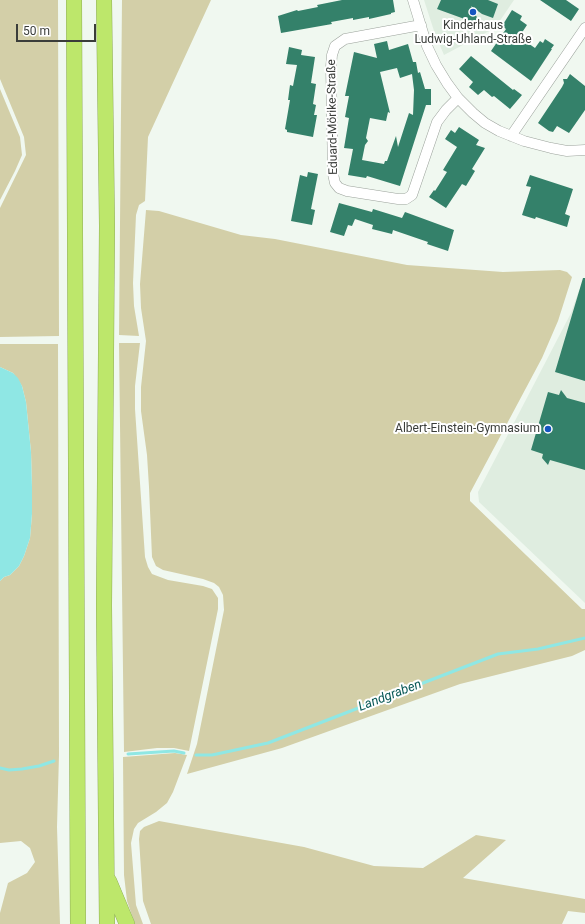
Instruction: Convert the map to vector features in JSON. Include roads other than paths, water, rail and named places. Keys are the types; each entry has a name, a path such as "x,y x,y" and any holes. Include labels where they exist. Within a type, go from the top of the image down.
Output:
{"highway":[{"path":"74,0 78,924"},
{"path":"104,0 107,226 104,605 107,924"},
{"path":"106,875 128,924"}],"street":[{"path":"413,0 428,46 436,65 458,98 473,113 485,123 510,136 551,148 568,151 585,150"},
{"name":"Eduard-Mörike-Straße","path":"421,25 345,39 335,46 332,55 331,67 333,174 338,188 347,191 398,199 406,199 412,195 437,122 458,98"},
{"path":"510,136 585,28"}],"water":[{"path":"0,367 13,373 18,378 22,386 26,402 31,452 32,514 30,538 24,556 19,566 10,575 4,577 0,581"}],"waterway":[{"name":"Landgraben","path":"196,755 212,755 268,743 498,654 538,649 585,638"},
{"name":"Landgraben","path":"128,754 174,751 184,753"},
{"name":"Landgraben","path":"0,768 9,770 22,769 39,766 54,761"}],"place":[{"name":"Kinderhaus Ludwig-Uhland-Straße","path":"473,12"},
{"name":"Albert-Einstein-Gymnasium","path":"548,429"}]}
